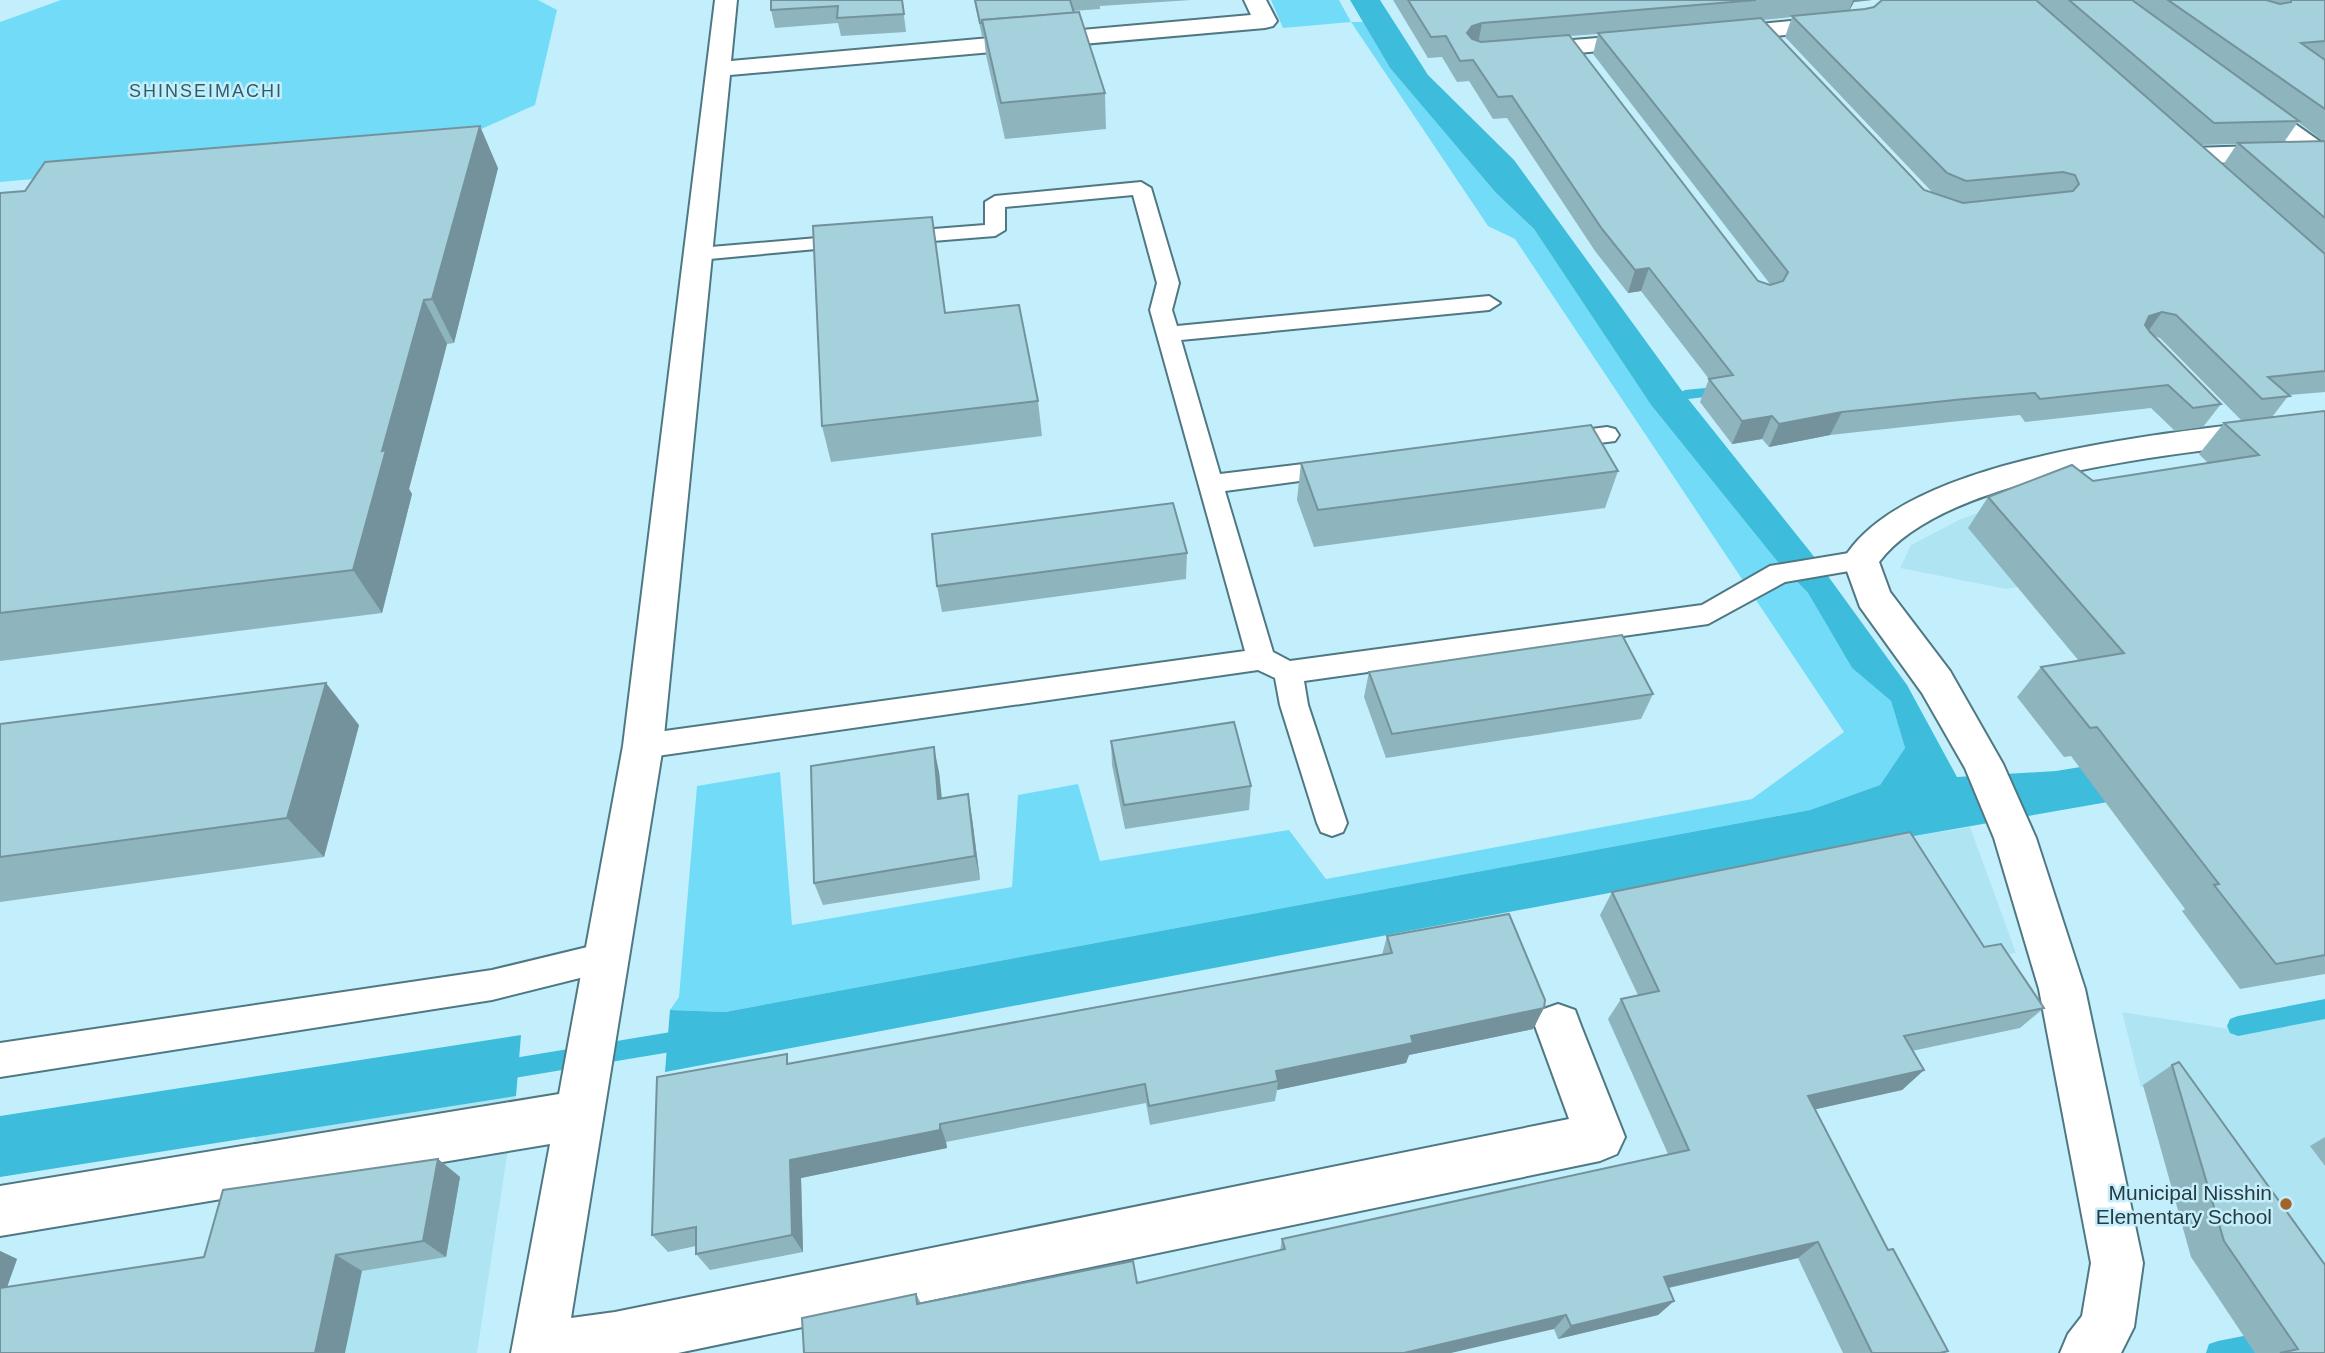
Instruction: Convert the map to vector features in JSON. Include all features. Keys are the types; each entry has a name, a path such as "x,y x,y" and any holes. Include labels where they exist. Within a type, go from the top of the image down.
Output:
{"street":[{"path":"726,0 643,746 539,1351 615,1339 1600,1137 1558,1026"},
{"path":"720,69 1265,21 1255,0"},
{"path":"1695,37 1856,22 1864,15"},
{"path":"1763,31 1782,51"},
{"path":"1505,52 1667,39"},
{"path":"1572,47 1588,68"},
{"path":"2223,184 2183,147 2318,152 2229,88"},
{"path":"2206,407 2235,436"},
{"path":"2087,1353 2107,1327 2117,1263 2062,989 2015,838 1983,764 1936,682 1873,597 1861,560 1878,538 1920,512 1979,485 2081,457 2325,425"},
{"path":"0,1211 579,1106"}],"lane":[{"path":"699,254 995,230 995,202 1141,188 1168,283 1161,310 1261,659"},
{"path":"1168,334 1489,303"},
{"path":"1539,443 1607,435"},
{"path":"1211,484 1361,465"},
{"path":"643,746 1261,659 1289,672 1708,614 1779,573 1861,560"},
{"path":"1289,672 1294,705 1332,823"},
{"path":"0,1060 492,985 608,957"}],"shaded area":[{"path":"61,0 538,0 557,10 535,105 452,142 0,182 0,22"},
{"path":"1271,0 1339,0 1351,22 1283,28"},
{"path":"1350,0 1380,0 1428,75 1514,160 1685,395 1812,554 1907,685 1957,777 2056,771 2325,727 2325,764 1857,846 665,1072 670,1010 725,1012 1810,810 1880,785 1905,748 1891,701 1852,668 1808,593 1777,561 1651,405 1534,229 1496,193 1390,68"},
{"path":"1351,22 1363,22 1390,68 1496,193 1534,229 1651,405 1777,561 1808,593 1852,668 1891,701 1905,748 1880,785 1810,810 725,1012 670,1010 679,997 697,786 780,772 792,925 1012,887 1018,795 1078,784 1100,861 1289,830 1326,879 1752,799 1844,732 1515,239 1488,226"},
{"path":"2052,486 2156,565 2006,589 1900,568 1911,545 1961,519"},
{"path":"1970,827 2016,953 1773,1001 1857,846"},
{"name":"Municipal Nisshin Elementary School","path":"2122,1012 2242,1031 2325,1014 2325,1314 2171,1093 2141,1087"},
{"path":"521,1035 516,1096 0,1177 0,1116"},
{"path":"516,1096 477,1353 211,1353 255,1137"}],"building":[{"path":"771,0 902,0 904,14 837,18 838,6 771,10"},
{"path":"975,0 1070,0 1074,13 982,20 983,23 980,23"},
{"path":"1408,0 1756,0 1482,23 1472,26 1467,33 1472,39 1481,42 1569,35 1758,281 1770,285 1783,281 1788,272 1598,33 1761,18 1924,190 1963,203 2073,191 2079,184 2075,175 2063,172 1966,181 1947,173 1792,16 1865,9 1874,7 1882,0 2036,0 2325,254 2325,371 2268,377 2290,396 2262,399 2176,315 2162,312 2149,316 2145,325 2221,404 2193,408 2168,385 2040,399 2035,393 1964,399 1842,412 1779,424 1772,416 1742,421 1709,379 1733,375 1649,268 1635,270 1602,229 1512,96 1498,97 1473,60 1460,61 1446,36 1431,37"},
{"path":"2069,0 2132,0 2299,121 2214,123"},
{"path":"2168,0 2266,0 2280,4 2291,0 2325,0 2325,41 2301,43 2325,60 2325,109"},
{"path":"1079,12 1105,93 1001,103 982,20"},
{"path":"480,126 432,299 424,300 382,451 386,450 353,570 0,613 0,193 25,191 45,162"},
{"path":"2325,141 2325,218 2238,143"},
{"path":"932,217 945,313 1019,305 1038,401 822,426 813,226"},
{"path":"2324,411 2325,955 2276,964 2214,885 2219,884 2097,727 2090,728 2041,667 2124,653 1988,497 2072,465 2093,481 2259,455 2224,423"},
{"path":"1591,425 1618,471 1318,510 1301,463"},
{"path":"1173,503 1187,553 937,586 932,534"},
{"path":"1622,635 1653,694 1392,734 1369,672"},
{"path":"326,683 287,818 0,857 0,724"},
{"path":"1234,722 1251,786 1124,805 1111,741"},
{"path":"934,747 938,799 968,794 975,856 814,883 811,766"},
{"path":"1910,832 1984,947 2001,944 2044,1008 1904,1036 1924,1070 1808,1096 1888,1250 1893,1249 1948,1351 1872,1353 1818,1242 1664,1277 1674,1301 1571,1326 1566,1315 1404,1353 804,1353 802,1318 916,1294 917,1304 1133,1261 1137,1283 1285,1249 1282,1239 1689,1150 1621,999 1659,991 1612,892"},
{"path":"1509,914 1545,1000 1544,1008 1411,1036 1413,1043 1276,1071 1278,1081 1149,1106 1145,1084 940,1124 940,1130 790,1160 792,1235 696,1254 696,1227 652,1235 657,1077 787,1054 787,1064 1392,953 1387,936"},
{"path":"2179,1062 2325,1265 2325,1353 2280,1353 2298,1349 2224,1241 2172,1065"},
{"path":"438,1159 423,1241 336,1255 315,1353 0,1353 0,1288 204,1257 223,1190"}],"waterway":[{"path":"1669,402 1685,395 1726,391"},
{"path":"2238,1026 2325,1009"},
{"path":"496,1071 689,1039"},
{"path":"2218,1353 2274,1342"}],"place":[{"name":"Municipal Nisshin Elementary School","path":"2286,1204"}],"district":[{"name":"SHINSEIMACHI","path":"206,91"}]}
